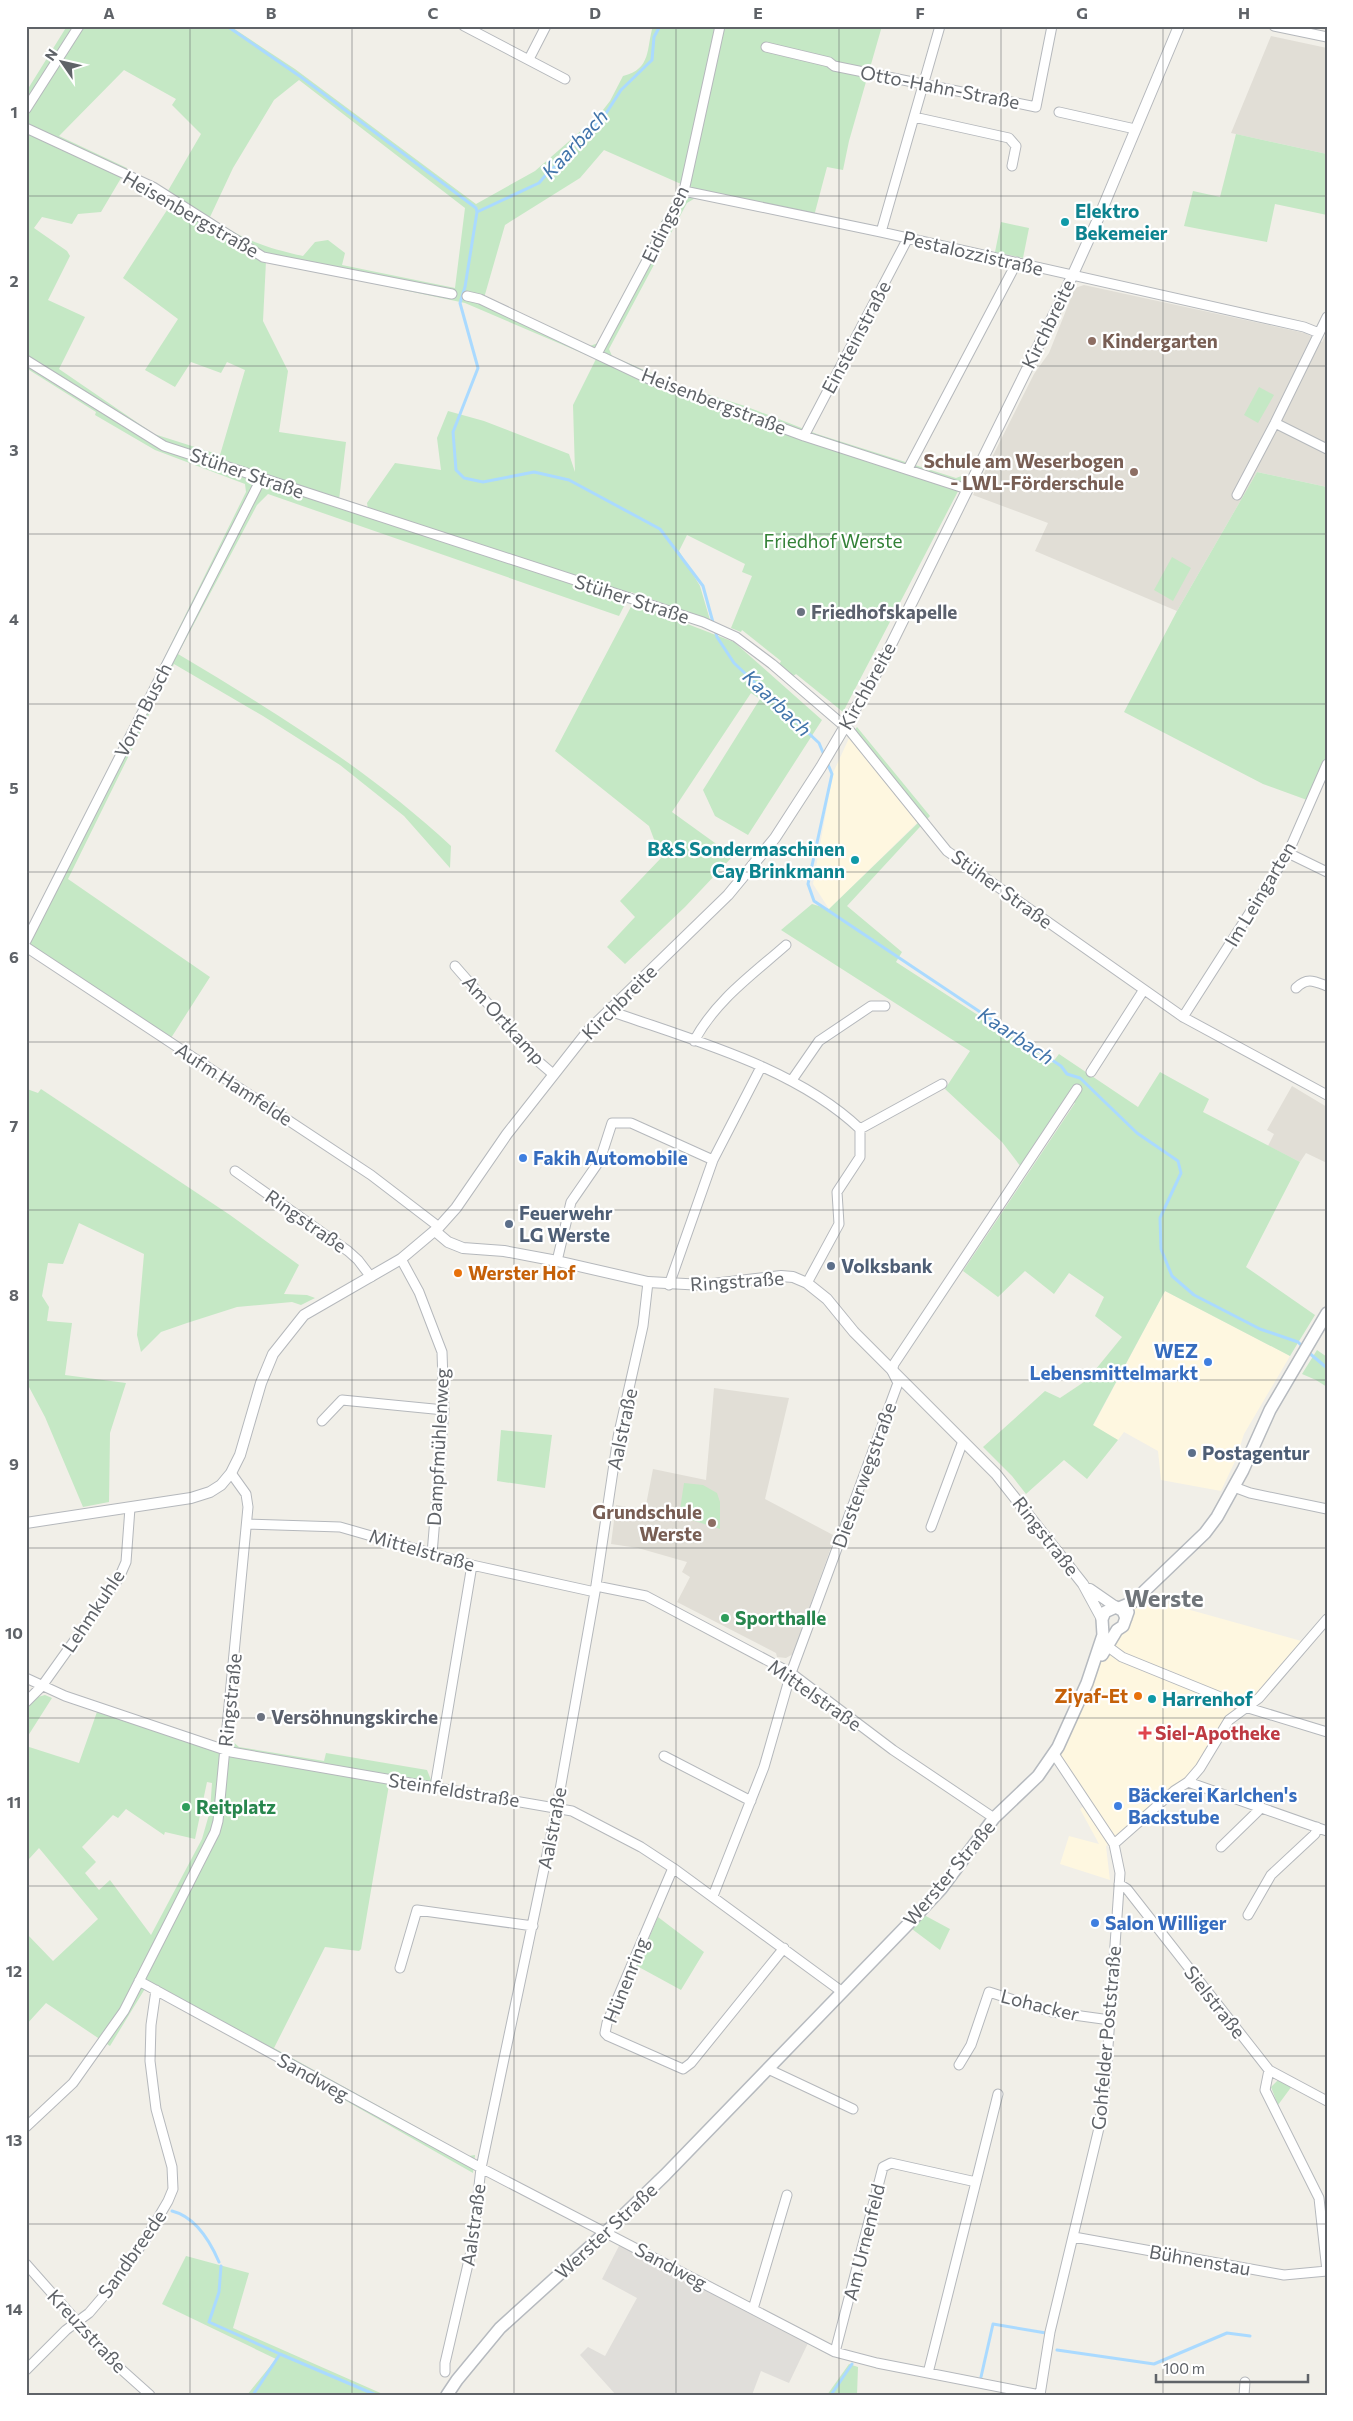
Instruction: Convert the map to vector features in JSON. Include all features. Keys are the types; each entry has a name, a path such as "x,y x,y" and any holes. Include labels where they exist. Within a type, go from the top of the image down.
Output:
{"main road":[{"name":"Werster Straße","path":"447,2395 500,2328 606,2232 768,2069 941,1888 994,1818 1038,1776 1054,1754 1071,1722 1103,1636 1103,1622 1108,1609 1120,1611 1133,1602 1210,1527 1234,1487 1264,1421 1327,1313"},
{"name":"Werster Straße","path":"1087,1683 1117,1630 1124,1626 1120,1611"},
{"path":"1103,1622 1109,1630 1117,1630"}],"street":[{"path":"26,108 78,26"},
{"path":"464,26 565,79"},
{"path":"529,59 546,26"},
{"name":"Eidingsen","path":"597,354 684,191 720,26"},
{"path":"881,232 940,26"},
{"name":"Otto-Hahn-Straße","path":"766,47 829,62 834,66 1036,106 1052,26"},
{"name":"Kirchbreite","path":"437,1229 456,1208 507,1134 579,1041 609,1008 700,923 753,868 821,767 880,667 1072,275 1178,26"},
{"path":"1274,26 1327,37"},
{"path":"1059,112 1135,129"},
{"path":"914,117 1009,138 1016,146 1012,166"},
{"name":"Heisenbergstraße","path":"26,128 153,187 264,257 452,294"},
{"name":"Pestalozzistraße","path":"684,191 1017,262 1304,327 1319,333"},
{"name":"Einsteinstraße","path":"804,436 908,238"},
{"path":"908,469 1017,262"},
{"name":"Heisenbergstraße","path":"467,296 480,299 649,379 804,436 967,489"},
{"path":"1237,494 1275,423 1327,317"},
{"name":"Stüher Straße","path":"26,360 157,442 261,479 703,622 736,637 772,664 844,727 947,851 1182,1017 1327,1095"},
{"path":"1275,423 1327,449"},
{"name":"Vorm Busch","path":"26,941 261,479"},
{"name":"Im Leingarten","path":"1182,1017 1288,853 1327,764"},
{"path":"1288,853 1327,872"},
{"path":"694,1041 706,1019 729,995 786,945"},
{"name":"Aufm Hamfelde","path":"26,947 371,1174 437,1229"},
{"name":"Am Ortkamp","path":"455,966 539,1062 554,1074"},
{"path":"1296,988 1302,982 1312,980 1327,986"},
{"path":"1091,1072 1143,991"},
{"path":"792,1080 819,1041 871,1006 885,1006"},
{"path":"609,1008 613,1012 694,1041 792,1080 844,1114 860,1129 860,1157 837,1192 839,1224 807,1283"},
{"path":"669,1285 713,1160 761,1067"},
{"path":"860,1129 942,1084"},
{"path":"892,1371 905,1348 1077,1089"},
{"path":"557,1261 571,1202 600,1160 612,1123 631,1123 713,1160"},
{"name":"Ringstraße","path":"235,1170 348,1251 358,1260 371,1277"},
{"path":"26,1523 191,1498 210,1492 222,1485 231,1473 240,1455 262,1383 274,1354 289,1332 304,1315 401,1259 437,1229"},
{"name":"Ringstraße","path":"437,1229 448,1242 464,1248 504,1251 648,1282 669,1285 704,1284 781,1276 793,1277 807,1283 826,1299 854,1332 996,1474 1083,1584 1103,1622"},
{"name":"Dampfmühlenweg","path":"401,1259 419,1292 442,1352 444,1410 432,1554"},
{"name":"Aalstraße","path":"446,2372 445,2363 472,2247 481,2168 557,1807 595,1589 618,1437 643,1326 648,1282"},
{"name":"Diesterwegstraße","path":"713,1896 766,1760 791,1673 898,1383 892,1371"},
{"path":"322,1421 342,1400 444,1410"},
{"path":"931,1527 963,1441"},
{"name":"Ringstraße","path":"26,2126 73,2083 119,2018 215,1832 218,1821 247,1524 246,1494 231,1473"},
{"path":"1234,1487 1250,1493 1327,1508"},
{"name":"Lehmkuhle","path":"26,1702 42,1686 124,1570 130,1508"},
{"name":"Mittelstraße","path":"247,1524 340,1527 472,1565 595,1589 646,1596 791,1673 893,1750 994,1818"},
{"path":"435,1787 472,1565"},
{"name":"Ringstraße","path":"1083,1584 1101,1599 1120,1611"},
{"path":"1114,1844 1174,1791 1188,1782 1200,1768 1229,1720 1259,1698 1327,1619"},
{"path":"1108,1646 1122,1657 1245,1707 1327,1732"},
{"name":"Steinfeldstraße","path":"26,1678 65,1696 224,1750 572,1811 640,1847 673,1868 841,1991"},
{"name":"Gohfelder Poststraße","path":"1040,2395 1050,2332 1099,2128 1106,2075 1120,1873 1114,1844 1054,1754"},
{"path":"664,1756 751,1801"},
{"path":"1188,1782 1327,1831"},
{"path":"1221,1847 1258,1811 1260,1806"},
{"path":"1248,1916 1271,1875 1315,1834 1317,1827"},
{"name":"Hünenring","path":"673,1868 607,2023 605,2033 608,2036 683,2069 691,2063 784,1948"},
{"name":"Sielstraße","path":"1119,1884 1127,1889 1270,2070 1327,2101"},
{"path":"400,1968 417,1910 532,1926"},
{"name":"Sandweg","path":"139,1981 481,2168 836,2352 928,2373 1040,2395"},
{"name":"Sandbreede","path":"26,2370 66,2330 89,2313 113,2284 158,2219 173,2188 169,2152 156,2109 150,2061 151,2025 156,1990"},
{"name":"Lohacker","path":"959,2064 971,2045 990,1992 1052,2012 1110,2020"},
{"path":"768,2069 853,2108"},
{"path":"1270,2070 1266,2090 1319,2198 1327,2271"},
{"path":"928,2373 998,2094"},
{"name":"Am Urnenfeld","path":"836,2352 883,2167 891,2163 976,2182"},
{"path":"753,2309 787,2195"},
{"name":"Bühnenstau","path":"1074,2237 1284,2274 1327,2271"},
{"name":"Kreuzstraße","path":"26,2264 112,2361 150,2395"},
{"path":"1244,2395 1245,2382"}],"shaded area":[{"path":"1271,36 1327,48 1327,154 1231,133"},
{"path":"1084,285 1305,333 1322,342 1327,331 1327,487 1257,472 1177,611 1035,551 1048,523 973,495 1034,374 1049,353 1075,288"},
{"path":"850,736 920,820 829,909 813,884 833,773"},
{"path":"1292,1086 1327,1107 1327,1163 1306,1153 1300,1162 1268,1146 1274,1134 1267,1130"},
{"path":"1165,1291 1290,1356 1244,1434 1236,1459 1221,1491 1161,1480 1158,1451 1124,1432 1118,1440 1093,1426"},
{"name":"Grundschule Werste","path":"714,1388 789,1398 765,1499 835,1536 793,1654 786,1658 777,1657 776,1653 677,1602 690,1577 682,1572 687,1562 638,1548 611,1544 616,1505 645,1510 653,1469 706,1480"},
{"path":"1140,1596 1305,1642 1257,1695 1235,1709 1221,1733 1186,1779 1125,1835 1106,1846 1110,1880 1060,1864 1069,1836 1099,1844 1080,1809 1088,1803 1057,1755 1103,1655"},
{"path":"621,2242 809,2341 789,2383 761,2371 752,2395 616,2395 580,2355 588,2347 605,2356 637,2298 602,2279"}],"green space":[{"name":"Friedhof Werste","path":"67,26 230,26 295,69 476,204 535,171 599,115 610,101 623,76 632,73 643,63 653,26 882,26 849,141 843,170 827,167 814,216 697,197 687,203 609,349 612,356 681,386 745,406 817,434 956,478 967,474 843,712 796,674 792,677 779,665 781,661 742,630 741,632 731,628 752,576 742,572 745,564 687,535 679,551 700,586 710,620 631,592 619,616 268,494 257,505 178,654 320,743 387,792 451,846 450,868 404,816 340,765 263,716 174,664 68,879 210,977 171,1038 32,947 26,957 26,933 56,877 246,492 245,484 155,450 95,415 96,412 26,368 26,92","holes":["124,70 176,99 172,105 201,134 162,201 169,207 123,278 178,319 145,370 175,387 191,362 221,373 227,362 245,370 220,455 154,434 59,369 85,317 48,300 70,256 67,251 34,228 42,217 72,224 78,214 101,212 127,168 59,136","299,80 465,208 455,288 342,265 345,253 328,240 315,242 303,256 277,249 254,242 210,217 233,168 274,100","604,150 681,184 598,343 590,346 484,298 505,225 580,178","266,261 465,303 596,359 573,405 575,472 569,454 484,421 448,411 437,438 441,470 395,463 367,503 368,509 339,500 346,442 279,432 288,371 263,321"]},
{"path":"1236,134 1327,154 1327,215 1275,204 1267,242 1184,226 1193,191 1220,197"},
{"path":"1001,222 1029,228 1023,258 995,252"},
{"path":"1259,387 1274,395 1258,423 1244,415"},
{"path":"1257,472 1327,487 1327,754 1307,800 1263,784 1124,712 1177,611"},
{"path":"1172,557 1191,568 1173,601 1154,590"},
{"path":"633,603 734,642 822,720 748,835 715,816 703,790 760,699 751,693 672,812 733,856 685,907 625,964 607,947 635,917 620,901 661,858 649,826 555,751"},
{"path":"857,727 930,816 847,906 902,952 896,962 1052,1063 1059,1054 1138,1107 1160,1072 1209,1099 1203,1112 1300,1162 1246,1267 1315,1315 1290,1356 1165,1291 1093,1425 1118,1440 1087,1479 1064,1460 1026,1494 1012,1476 983,1447 1045,1391 1060,1398 1087,1380 1122,1337 1095,1316 1104,1297 1069,1273 1054,1294 1025,1271 998,1297 963,1271 1075,1103 1066,1097 1021,1167 1002,1142 945,1089 970,1051 781,930 812,904 829,909 920,821 850,736"},
{"path":"27,1089 38,1093 41,1089 230,1215 299,1265 284,1294 307,1295 315,1298 301,1305 292,1302 237,1307 161,1332 141,1352 137,1335 144,1254 79,1223 63,1264 48,1263 42,1296 49,1307 47,1321 72,1323 65,1375 126,1383 110,1433 109,1502 83,1507 45,1417 29,1387 26,1394"},
{"path":"1317,1350 1327,1357 1327,1387 1302,1374"},
{"path":"501,1430 552,1435 545,1488 497,1481"},
{"path":"684,1483 703,1485 717,1493 720,1502 720,1529 679,1516"},
{"path":"45,1695 52,1698 26,1739 26,1707 34,1698"},
{"path":"98,1709 215,1747 232,1741 239,1747 324,1761 326,1753 427,1770 433,1785 390,1779 361,1949 359,1951 325,1947 274,2048 469,2156 475,2155 473,2173 146,1987 110,2046 46,2003 26,2025 26,1933 53,1961 98,1919 39,1848 29,1859 26,1856 26,1746 79,1763","holes":["207,1782 212,1783 210,1811 202,1839 151,1935 110,1880 99,1890 85,1873 96,1862 82,1847 113,1815 118,1818 126,1809 164,1835 165,1832 195,1839"]},
{"path":"924,1915 950,1929 940,1950 912,1929"},
{"path":"658,1917 704,1952 681,1990 637,1966"},
{"path":"1278,2080 1292,2086 1278,2105 1271,2087"},
{"path":"186,2256 249,2273 233,2328 385,2395 247,2395 276,2359 162,2304"},
{"path":"849,2364 858,2367 857,2395 827,2395"}],"waterway":[{"path":"227,26 301,77 476,208 477,212"},
{"name":"Kaarbach","path":"660,26 654,37 652,60 621,90 601,121 569,146 560,164 551,169 539,183 477,212 465,287 460,303 478,368 453,432 456,470 464,478 483,482 534,472 569,480 660,529 703,586 717,637 734,663 819,743 832,774 808,884 814,901 1061,1066 1067,1074 1080,1078 1137,1133 1178,1161 1181,1173 1160,1218 1161,1249 1172,1276 1194,1295 1260,1329 1298,1342 1304,1348"},
{"name":"Kaarbach","path":"1308,1352 1327,1368"},
{"path":"172,2211 181,2214 195,2224 207,2238 219,2262"},
{"path":"221,2266 219,2292 209,2322 280,2354"},
{"path":"981,2377 993,2324 1046,2333"},
{"path":"1057,2350 1154,2364 1227,2333 1250,2336"},
{"path":"253,2395 280,2354 376,2395"},
{"path":"831,2395 852,2364"}],"place":[{"name":"Elektro Bekemeier","path":"1065,222"},
{"name":"Kindergarten","path":"1092,341"},
{"name":"Schule am Weserbogen - LWL-Förderschule","path":"1134,472"},
{"name":"Friedhofskapelle","path":"801,612"},
{"name":"B&S Sondermaschinen Cay Brinkmann","path":"855,860"},
{"name":"Fakih Automobile","path":"523,1158"},
{"name":"Feuerwehr LG Werste","path":"509,1224"},
{"name":"Volksbank","path":"831,1266"},
{"name":"Werster Hof","path":"458,1273"},
{"name":"WEZ Lebensmittelmarkt","path":"1208,1362"},
{"name":"Postagentur","path":"1192,1453"},
{"name":"Grundschule Werste","path":"712,1523"},
{"name":"Sporthalle","path":"725,1618"},
{"name":"Ziyaf-Et","path":"1138,1696"},
{"name":"Harrenhof","path":"1152,1699"},
{"name":"Versöhnungskirche","path":"261,1717"},
{"name":"Siel-Apotheke","path":"1145,1733"},
{"name":"Bäckerei Karlchen's Backstube","path":"1118,1806"},
{"name":"Reitplatz","path":"186,1807"},
{"name":"Salon Williger","path":"1095,1923"}],"district":[{"name":"Werste","path":"1164,1599"}]}
